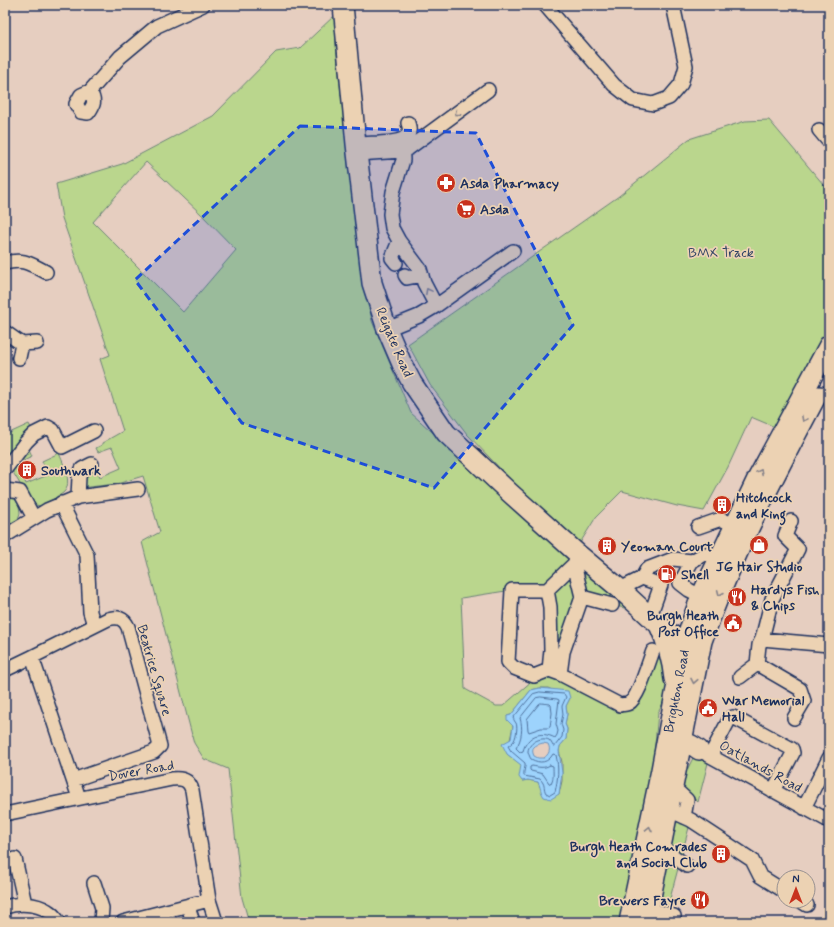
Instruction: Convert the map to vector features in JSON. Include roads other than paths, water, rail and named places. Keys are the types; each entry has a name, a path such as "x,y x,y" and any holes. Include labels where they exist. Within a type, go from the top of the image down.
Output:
{"highway":[{"name":"Reigate Road","path":"343,5 372,283 387,329 412,383 446,433 509,492 616,597 696,646"},
{"name":"Brighton Road","path":"629,922 696,646 693,618 701,596 734,525 829,345"},
{"name":"Brighton Road","path":"647,916 661,847 676,813 673,745 675,694 741,544 768,488 823,394 829,373"},
{"path":"654,620 670,628 679,628 693,618"},
{"path":"654,620 665,639 671,659 675,694"},
{"path":"673,745 689,743 705,753"},
{"path":"675,778 682,759 690,751 694,750 705,753"}],"street":[{"path":"90,91 120,57 157,26 203,5"},
{"path":"545,5 614,84 633,100 653,104 669,98 681,84 686,66 673,5"},
{"path":"357,149 402,151 409,148 488,90"},
{"path":"357,149 404,139 407,136 409,128 422,139"},
{"path":"819,130 829,142"},
{"path":"391,142 400,144 402,147 402,160 393,192 390,214 392,228 399,241 420,269 424,283 436,306"},
{"path":"396,263 392,258 399,241"},
{"path":"387,329 420,316 513,251"},
{"path":"5,263 14,260 25,261 46,272"},
{"path":"405,275 407,278 422,275"},
{"path":"5,332 22,344 37,343"},
{"path":"19,358 22,344"},
{"path":"5,469 34,434 48,427 53,430 62,447 94,431"},
{"path":"78,497 79,477 82,469 92,464"},
{"path":"5,536 61,503 78,497 138,489"},
{"path":"5,490 20,492 34,518"},
{"path":"61,503 87,555 90,612 94,625"},
{"path":"698,527 721,519 734,525"},
{"path":"740,677 757,664 760,645 772,599 798,549 785,536 792,521"},
{"path":"680,583 692,561 704,554 719,556"},
{"path":"576,559 547,590 512,590 508,662 514,668 534,676 555,672 620,705 629,704 634,700 652,651"},
{"path":"557,651 582,597 576,559"},
{"path":"582,597 616,597 642,578 647,570 672,559 692,561"},
{"path":"642,578 661,585 680,583 689,590 701,596"},
{"path":"654,620 661,585"},
{"path":"547,590 557,651 555,672"},
{"name":"Beatrice Square","path":"7,664 32,657 108,619 117,617 121,618 126,624 160,746 154,752 73,780"},
{"path":"762,639 829,645"},
{"path":"32,657 79,798"},
{"path":"757,664 800,689 804,701 794,718"},
{"path":"705,753 729,720 733,717 792,749 793,753 773,791"},
{"name":"Oatlands Road","path":"705,753 829,821"},
{"path":"804,808 829,758"},
{"name":"Dover Road","path":"5,814 181,778 191,786 192,790 209,900"},
{"path":"676,813 691,820 752,860 760,876 776,886"},
{"path":"661,847 687,866"},
{"path":"15,859 25,904"},
{"path":"94,883 102,908 101,922"},
{"path":"124,922 209,900 216,922"},
{"path":"5,907 25,904 39,907 47,910 59,922"},
{"path":"188,906 193,922"},
{"path":"647,916 674,916"}],"water":[{"path":"540,688 568,691 570,698 566,706 566,739 560,746 559,751 562,773 559,794 551,799 544,797 538,782 528,780 522,781 519,777 521,765 507,754 502,744 511,739 513,726 507,720 507,716 511,715 531,690","holes":["543,743 548,744 549,752 544,758 534,756 534,747"]}],"place":[{"name":"Asda Pharmacy","path":"446,183"},
{"name":"Asda","path":"466,209"},
{"name":"Southwark","path":"27,470"},
{"name":"Hitchcock and King","path":"722,505"},
{"name":"JG Hair Studio","path":"759,545"},
{"name":"Yeoman Court","path":"607,546"},
{"name":"Shell","path":"667,574"},
{"name":"Hardys Fish & Chips","path":"737,597"},
{"name":"Burgh Heath Post Office","path":"733,623"},
{"name":"War Memorial Hall","path":"708,708"},
{"name":"Burgh Heath Comrades and Social Club","path":"721,854"},
{"name":"Brewers Fayre","path":"700,900"}],"park label":[{"name":"BMX Track","path":"721,252"}]}
